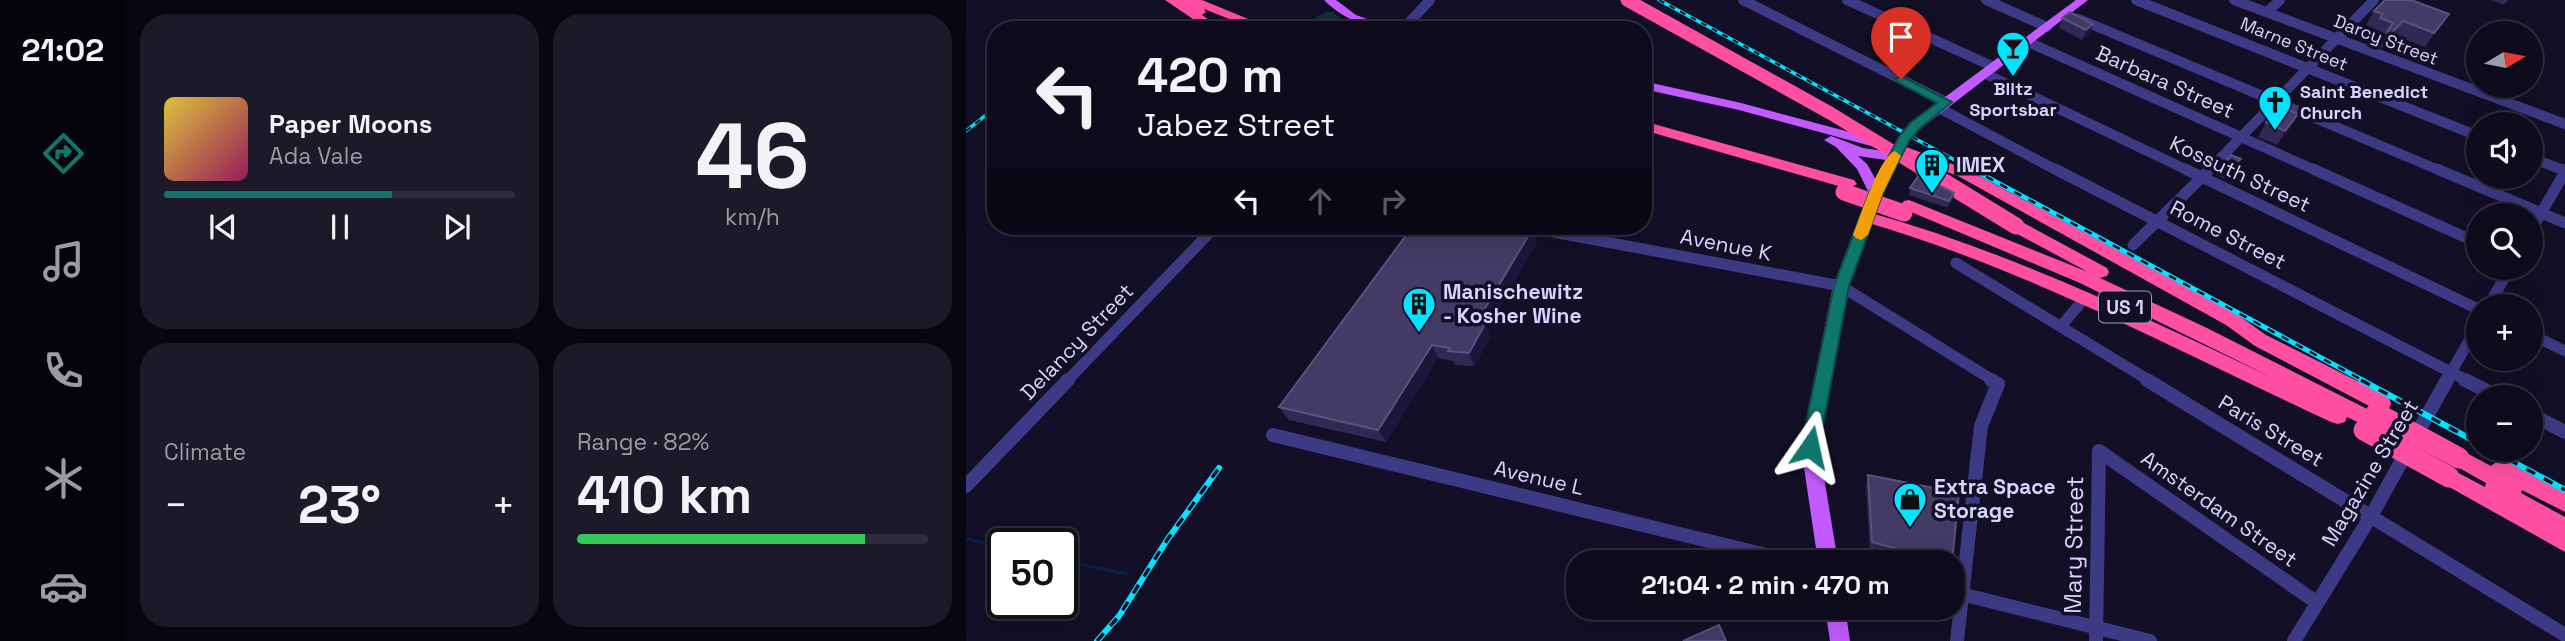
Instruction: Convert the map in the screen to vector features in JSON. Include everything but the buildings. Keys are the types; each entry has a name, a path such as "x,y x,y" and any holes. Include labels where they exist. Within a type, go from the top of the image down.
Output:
{"highway":[{"path":"1170,0 1204,21"},
{"path":"1170,0 1222,21"},
{"path":"1191,0 1246,21"},
{"path":"1627,0 2020,223 2373,416"},
{"name":"US 1","path":"1643,0 1814,95 2020,223 2261,341 2373,416 2456,462 2565,542"},
{"path":"1652,128 1846,188"},
{"name":"US 1","path":"1652,136 1846,188 1907,209 2140,314 2338,416 2373,416 2456,462 2565,503"},
{"path":"1896,153 1963,173 2232,320 2261,341"},
{"path":"1907,209 2021,249 2156,310 2373,416"},
{"path":"1867,217 1938,239 2037,278 2338,416"},
{"path":"2456,462 2565,517"},
{"path":"2456,462 2565,528"}],"main road":[{"path":"1329,0 1352,17 1365,21"},
{"path":"1826,550 1810,447 1842,286 1876,193 1896,153 1914,126 2082,0"},
{"path":"1652,87 1741,107 1896,153"},
{"path":"1791,121 1860,152 1896,153"},
{"path":"1832,141 1852,155 1876,193"},
{"path":"1837,620 1840,641"}],"street":[{"path":"1410,21 1430,0"},
{"name":"Rome Street","path":"1743,0 1943,105 2158,223 2475,385"},
{"path":"1756,6 1767,0"},
{"name":"Kossuth Street","path":"1847,0 2202,178 2466,303"},
{"path":"1986,0 2047,27"},
{"name":"Marne Street","path":"2136,0 2466,131"},
{"name":"Darcy Street","path":"2234,0 2565,124"},
{"path":"2267,12 2280,0"},
{"path":"2133,245 2158,223 2374,0"},
{"path":"2066,13 2518,203"},
{"name":"Barbara Street","path":"2028,42 2466,238"},
{"path":"2543,163 2565,172 2543,211"},
{"path":"2543,213 2565,223"},
{"name":"Delancy Street","path":"966,486 1207,235"},
{"name":"Avenue K","path":"1569,235 1842,286"},
{"name":"Paris Street","path":"1956,263 2565,635"},
{"path":"1842,286 1998,384 1981,426 1964,550"},
{"path":"2061,326 2079,305"},
{"path":"2543,340 2565,351"},
{"name":"Magazine Street","path":"2294,641 2371,516 2466,349"},
{"path":"2543,421 2565,432"},
{"name":"Avenue L","path":"1273,435 1747,550"},
{"name":"Amsterdam Street","path":"2099,451 2316,602"},
{"name":"Mary Street","path":"2096,635 2099,451"},
{"path":"1965,595 2096,635 2150,641"},
{"path":"1957,620 1957,641"}],"green space":[{"path":"1326,12 1333,12 1349,21 1309,21"}],"waterway":[{"path":"966,539 987,544"},
{"path":"1078,564 1126,574"}],"railway":[{"path":"1659,0 1975,171"},
{"path":"966,131 987,114"},
{"path":"1972,169 2364,381"},
{"path":"2361,380 2466,437"},
{"path":"2513,462 2565,490"},
{"path":"1097,641 1119,616 1167,540 1219,468"}],"slow traffic":[{"path":"1861,235 1876,193 1895,156"}],"place":[{"name":"Blitz Sportsbar","path":"2013,78"},
{"name":"Saint Benedict Church","path":"2275,132"},
{"name":"IMEX","path":"1932,195"},
{"name":"Manischewitz - Kosher Wine","path":"1419,334"},
{"name":"Extra Space Storage","path":"1910,529"}],"route":[{"path":"1810,447 1842,286 1876,193 1903,139 1914,126 1946,102 1901,79"}]}
